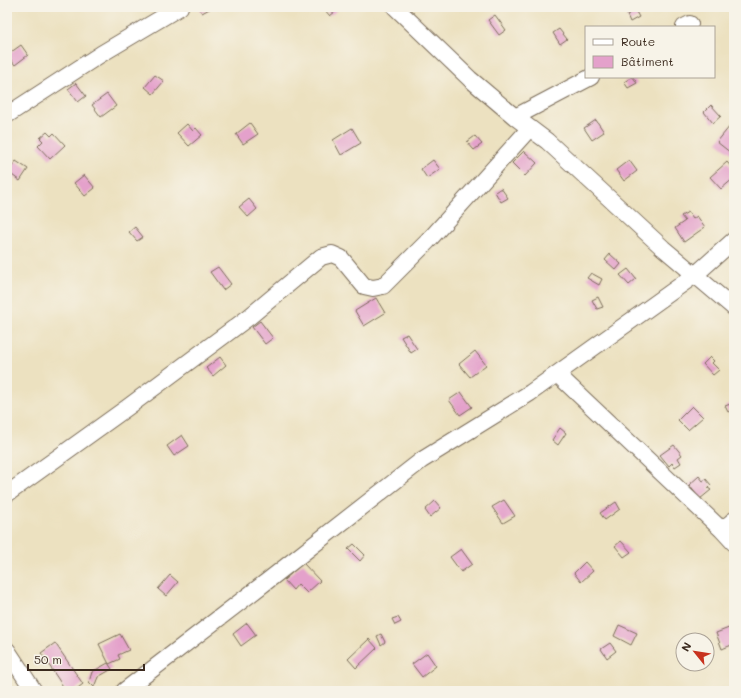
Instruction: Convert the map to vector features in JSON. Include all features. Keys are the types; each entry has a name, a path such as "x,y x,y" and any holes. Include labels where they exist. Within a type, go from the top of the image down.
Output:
{"street":[{"path":"7,115 101,54 180,7"},
{"path":"395,7 470,79 515,117 547,141 663,248 734,308"},
{"path":"515,117 589,78"},
{"path":"7,494 128,407 249,317 321,257 332,254 341,258 364,286 373,288 383,286 428,241 530,128"},
{"path":"124,691 422,460 530,393 557,374 695,275 734,240"},
{"path":"557,374 734,543"},
{"path":"722,530 734,520"},
{"path":"7,650 34,691"}],"building":[{"path":"198,7 213,7 202,13"},
{"path":"341,7 330,16 323,8"},
{"path":"635,10 639,17 630,22 627,15"},
{"path":"495,15 506,30 499,35 488,20"},
{"path":"559,29 567,39 560,44 553,33"},
{"path":"21,45 28,55 15,65 7,55"},
{"path":"155,75 164,81 153,94 145,87"},
{"path":"630,78 634,78 637,83 628,88 624,82"},
{"path":"76,83 86,96 78,102 68,89"},
{"path":"107,94 116,106 101,117 92,105"},
{"path":"711,105 721,116 713,123 704,112"},
{"path":"596,120 604,132 592,140 584,128"},
{"path":"250,123 258,134 243,144 236,134"},
{"path":"187,124 193,131 196,128 202,135 189,146 177,133"},
{"path":"730,126 734,128 734,148 731,153 717,142"},
{"path":"352,128 361,143 341,155 333,140"},
{"path":"47,132 51,136 54,133 65,145 50,159 38,146 43,141 40,138"},
{"path":"475,136 482,144 474,150 467,142"},
{"path":"524,151 537,163 525,176 512,163"},
{"path":"433,160 440,169 427,178 421,169"},
{"path":"629,160 637,171 624,181 616,170"},
{"path":"16,161 28,169 20,181 8,172"},
{"path":"727,162 734,170 734,178 721,189 710,177"},
{"path":"84,175 95,188 85,196 74,183"},
{"path":"501,188 508,198 501,202 495,192"},
{"path":"249,199 257,209 248,217 239,207"},
{"path":"688,212 693,219 697,216 705,227 684,242 675,228 685,221 681,216"},
{"path":"135,227 143,237 137,241 129,232"},
{"path":"610,254 621,264 616,270 605,260"},
{"path":"218,267 231,284 223,290 210,272"},
{"path":"628,269 636,279 629,285 620,275"},
{"path":"591,273 602,279 599,285 587,278"},
{"path":"598,297 603,307 597,309 592,300"},
{"path":"376,298 385,313 364,326 355,311"},
{"path":"260,321 273,338 265,344 252,327"},
{"path":"407,334 417,349 411,353 401,337"},
{"path":"475,351 486,365 470,377 459,364"},
{"path":"220,357 226,365 213,376 206,368"},
{"path":"710,357 714,361 712,363 719,370 713,375 703,364"},
{"path":"461,392 472,407 460,415 449,400"},
{"path":"733,403 734,409 728,412 725,406"},
{"path":"692,406 703,417 688,430 678,420"},
{"path":"560,428 566,433 558,445 552,440"},
{"path":"182,435 189,446 174,456 167,446"},
{"path":"674,445 682,455 678,458 681,463 675,467 672,463 669,466 660,455"},
{"path":"699,476 703,481 706,479 711,485 708,488 711,490 700,499 689,485"},
{"path":"504,500 515,516 503,523 492,507"},
{"path":"435,501 441,508 430,517 425,510"},
{"path":"616,502 620,509 605,520 600,513"},
{"path":"621,541 631,552 624,557 615,546"},
{"path":"354,544 365,555 360,561 348,549"},
{"path":"461,549 472,564 461,572 450,557"},
{"path":"585,562 593,571 581,582 574,573"},
{"path":"303,563 320,581 307,593 298,584 293,590 284,580"},
{"path":"170,575 178,582 166,596 158,589"},
{"path":"398,617 401,622 395,625 392,619"},
{"path":"247,623 256,635 241,646 233,634"},
{"path":"619,625 637,633 631,645 614,636"},
{"path":"734,626 734,644 722,649 716,633"},
{"path":"120,634 129,650 118,655 120,659 109,664 99,644"},
{"path":"381,634 385,642 381,645 377,636"},
{"path":"369,639 377,648 356,668 348,659"},
{"path":"55,643 83,684 74,691 66,691 41,653"},
{"path":"610,643 616,651 607,658 601,649"},
{"path":"427,653 436,666 422,677 412,664"},
{"path":"108,663 112,669 98,677 94,687 89,682 92,672"}]}
